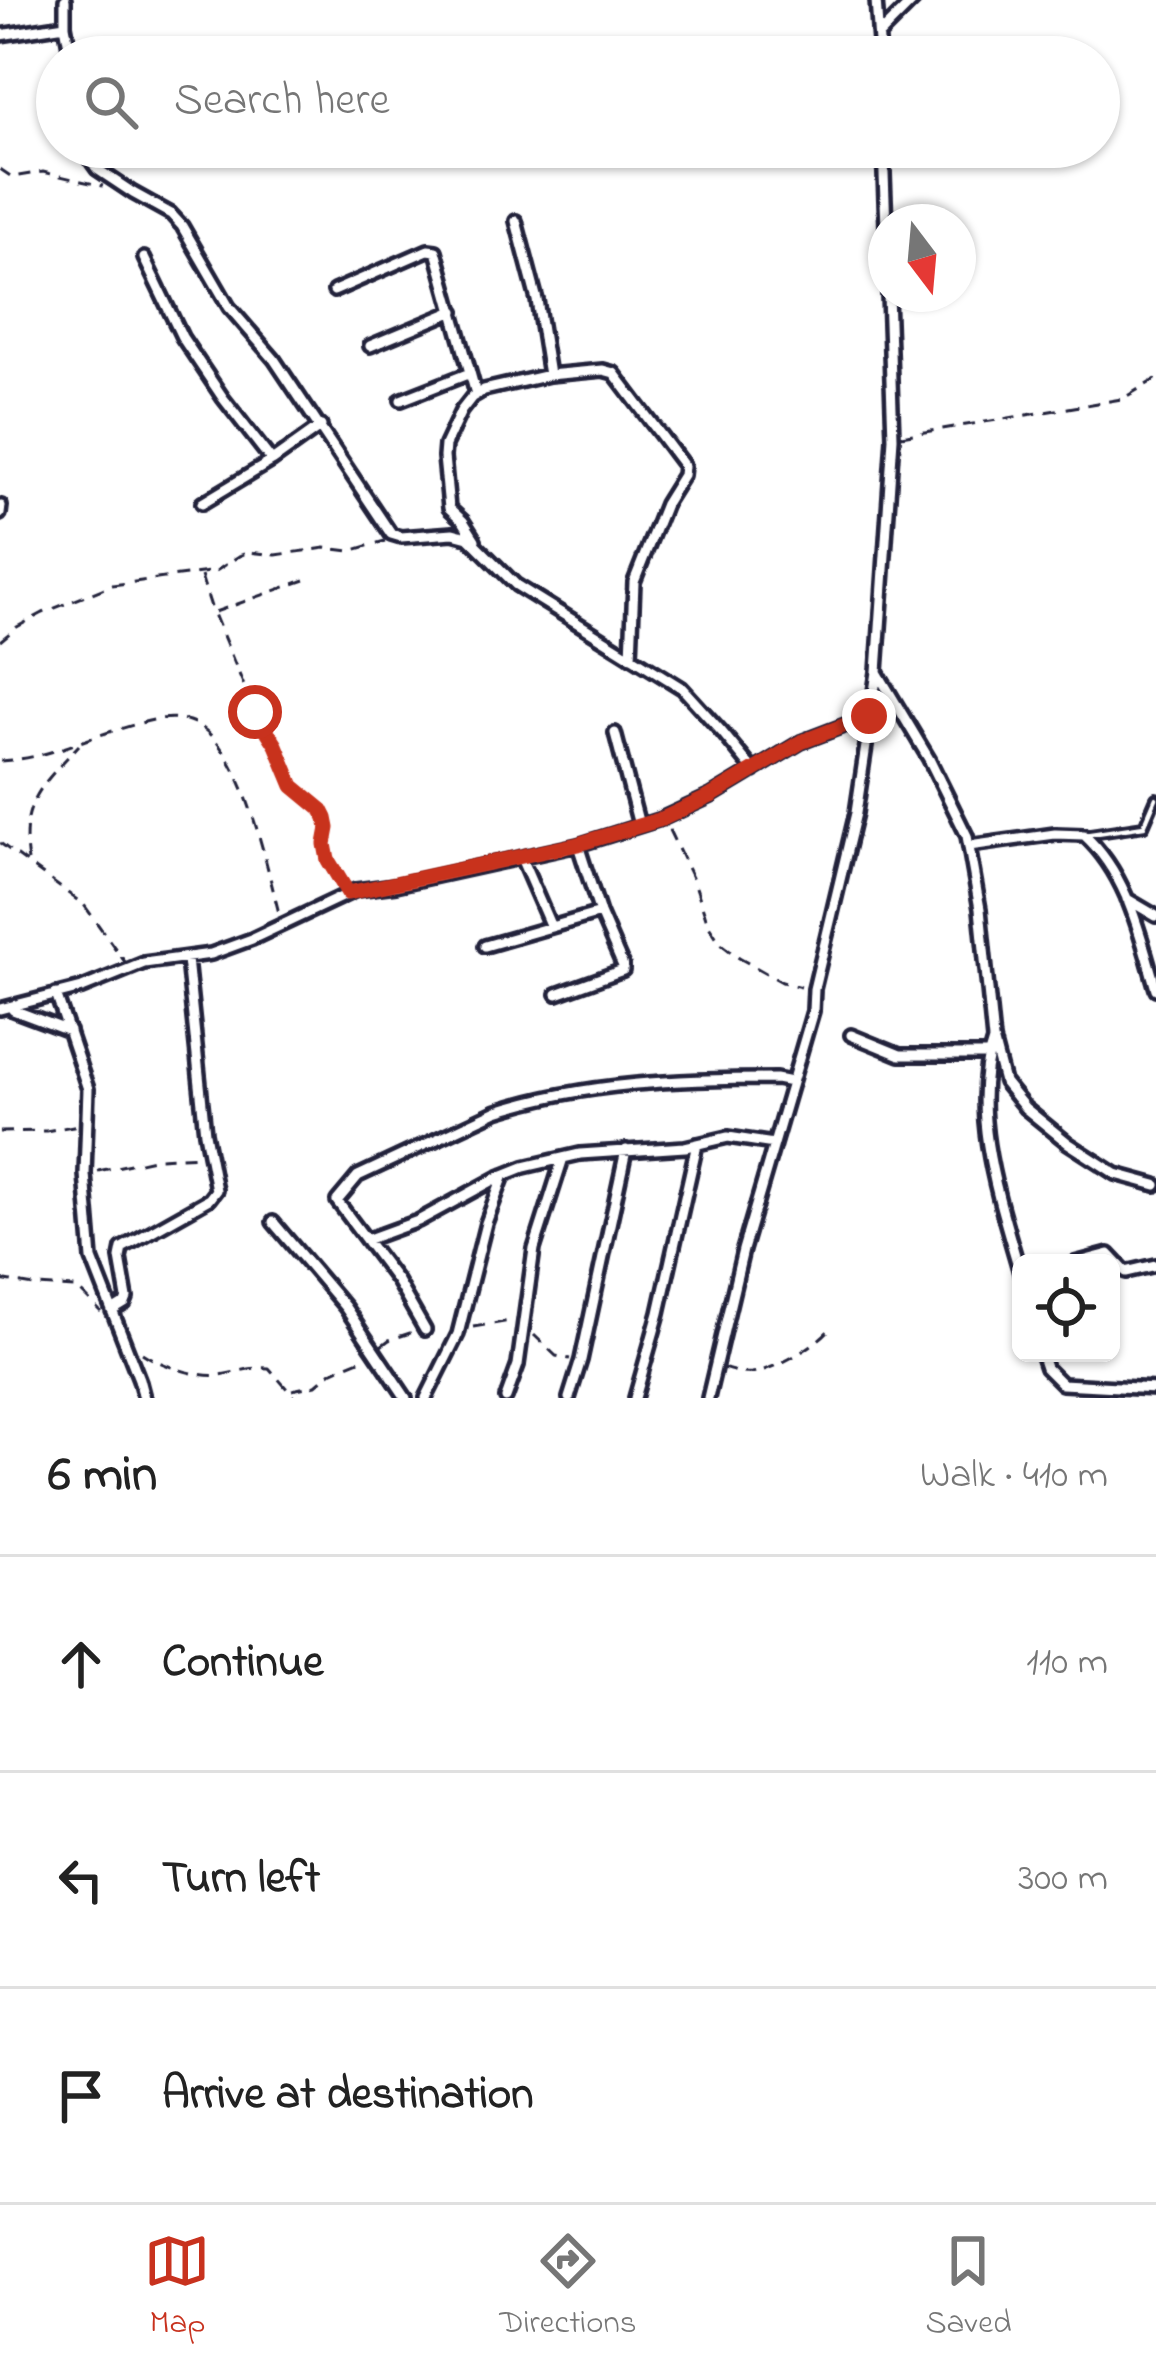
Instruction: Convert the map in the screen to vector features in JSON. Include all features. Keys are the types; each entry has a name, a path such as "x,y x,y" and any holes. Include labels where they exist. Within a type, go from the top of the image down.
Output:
{"street":[{"path":"65,0 67,36"},
{"path":"876,0 879,35"},
{"path":"879,35 914,0"},
{"path":"0,34 65,25"},
{"path":"96,168 171,214 182,226 229,307 261,342 321,426 388,530 398,537 461,534 516,585 693,699 754,771"},
{"path":"884,168 885,204"},
{"path":"516,221 537,300 549,375"},
{"path":"334,291 436,250 476,394"},
{"path":"145,258 182,337 272,461"},
{"path":"370,346 454,311"},
{"path":"708,1398 743,1250 813,1011 814,989 856,813 878,672 893,438 889,312"},
{"path":"400,400 470,373"},
{"path":"477,545 449,508 444,457 468,401 476,394 549,375 614,373 684,466 634,582 632,657"},
{"path":"202,503 321,426"},
{"path":"878,672 939,777 969,846 993,1040 1004,1082 1025,1108 1106,1169 1156,1185"},
{"path":"4,1009 82,988 144,963 187,959 228,948 364,888 521,858 662,819 711,796 801,742 869,716"},
{"path":"616,733 639,825"},
{"path":"969,846 1055,834 1084,835 1116,875 1136,918 1156,989"},
{"path":"557,994 623,970 578,844"},
{"path":"521,858 551,927"},
{"path":"1127,899 1156,916"},
{"path":"485,946 600,913"},
{"path":"112,1311 127,1298 122,1248 209,1199 216,1186 187,959"},
{"path":"56,994 88,1089 85,1174 92,1258 144,1398"},
{"path":"4,1009 68,1031"},
{"path":"850,1035 901,1055 988,1054"},
{"path":"993,1040 984,1077 984,1127 1016,1254"},
{"path":"424,1330 397,1281 337,1201 354,1180 496,1111 579,1092 660,1082 776,1078 791,1082"},
{"path":"366,1240 418,1220 524,1167 728,1137 774,1144"},
{"path":"635,1398 697,1144"},
{"path":"568,1398 581,1360 626,1150"},
{"path":"506,1398 525,1328 534,1249 563,1158"},
{"path":"426,1398 460,1327 486,1223 504,1175"},
{"path":"273,1222 332,1290 406,1398"},
{"path":"1120,1264 1130,1273 1156,1265"},
{"path":"1044,1362 1062,1384 1156,1389"}],"lane":[{"path":"1084,835 1144,826 1156,798"}],"path":[{"path":"0,169 12,177 44,172 112,187"},
{"path":"893,438 1122,399 1156,379"},
{"path":"0,641 43,613 112,585 216,572 249,552 350,551 398,537"},
{"path":"201,574 255,712 276,745 293,786 326,818 328,860 348,893"},
{"path":"214,613 305,580"},
{"path":"0,761 32,759 147,722 176,718 202,728 219,742 238,774 282,925"},
{"path":"28,863 27,814 43,785 83,741"},
{"path":"662,819 721,944 782,982 814,989"},
{"path":"0,843 84,905 130,968"},
{"path":"0,1132 86,1124"},
{"path":"85,1174 158,1158 209,1156"},
{"path":"0,1280 77,1288 120,1333"},
{"path":"460,1327 512,1321 556,1356 581,1360"},
{"path":"716,1366 754,1372 812,1347 828,1331"},
{"path":"137,1350 162,1364 203,1375 254,1366 269,1369 295,1398"},
{"path":"290,1391 316,1385 331,1372 375,1353"}],"route":[{"path":"255,712 276,745 293,786 322,810 328,823 328,860 348,893 578,844 662,819 711,796 801,742 869,716"}]}
